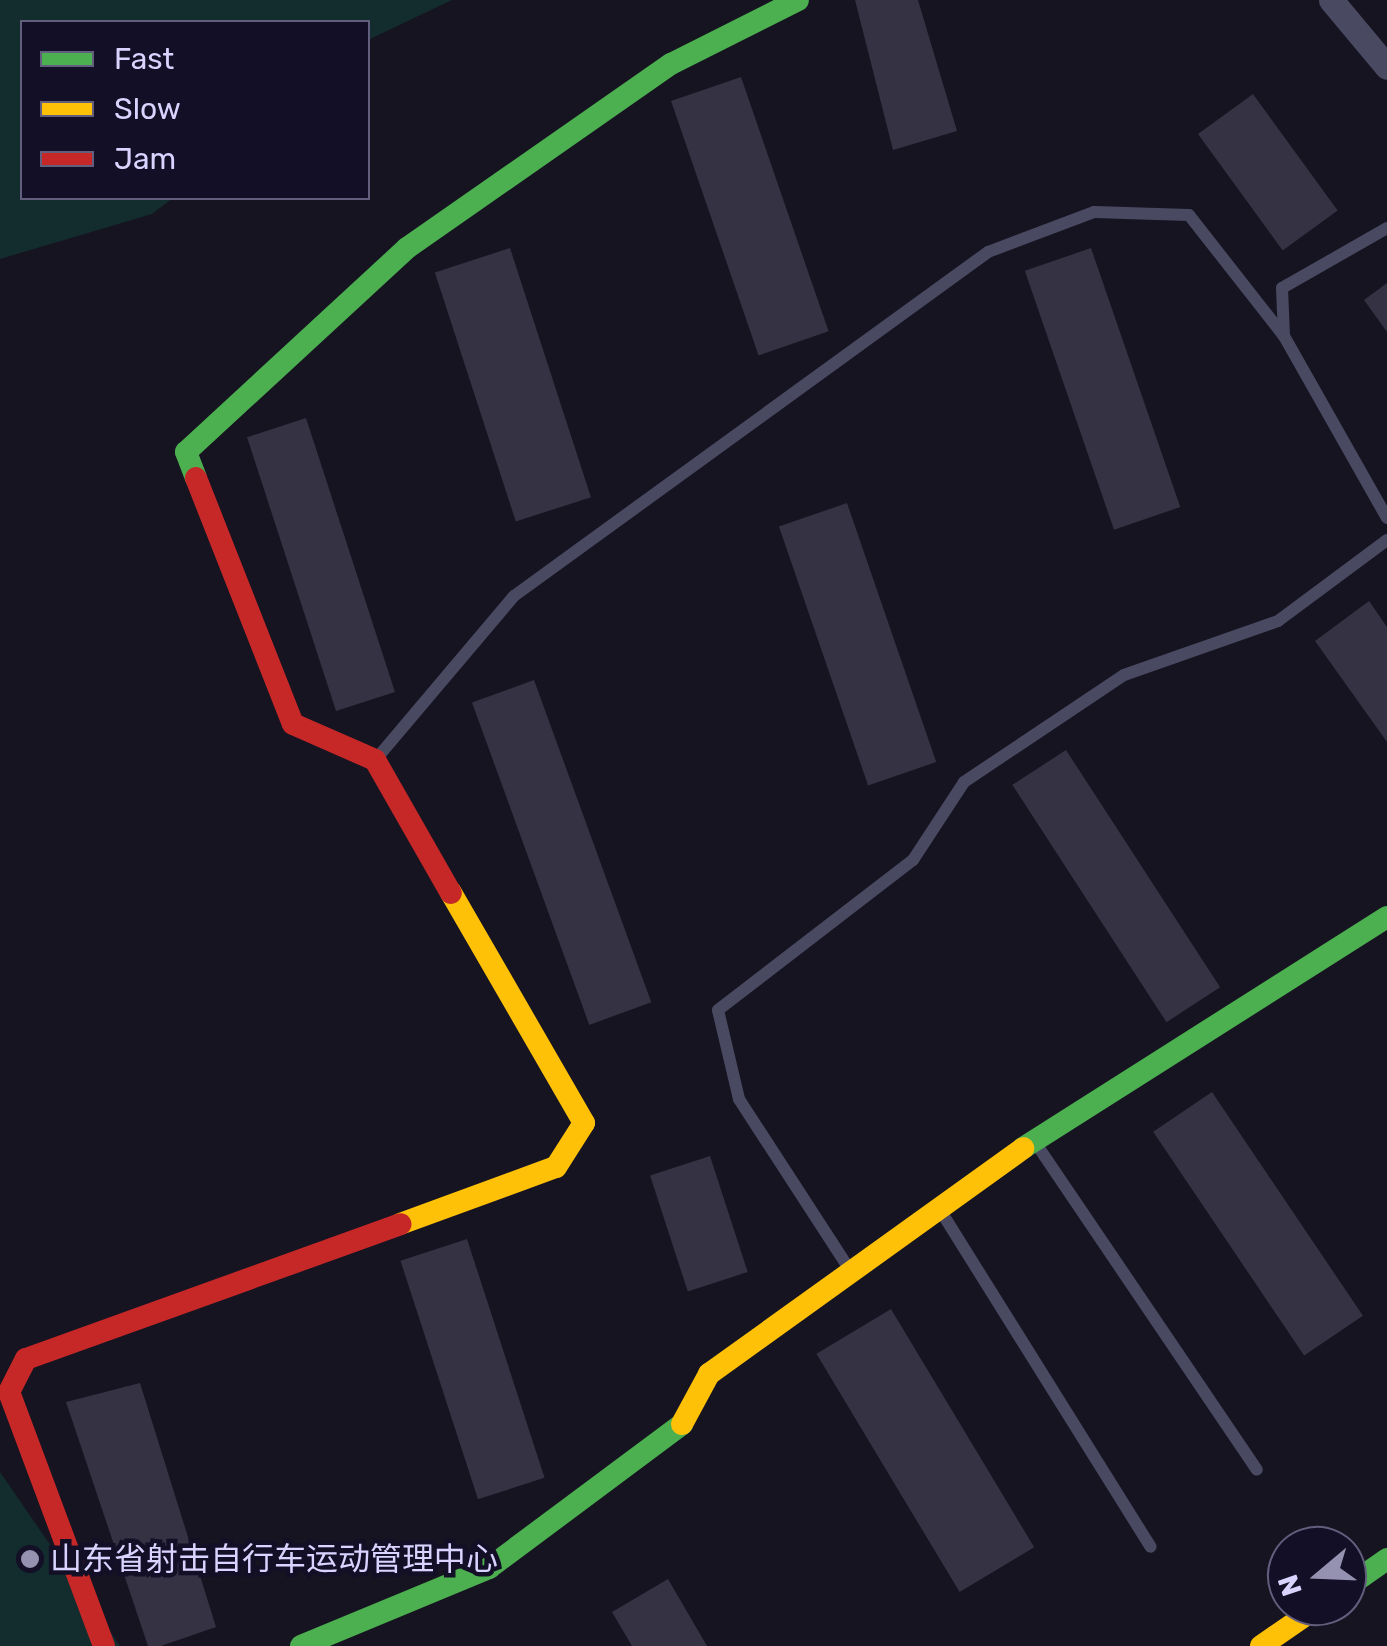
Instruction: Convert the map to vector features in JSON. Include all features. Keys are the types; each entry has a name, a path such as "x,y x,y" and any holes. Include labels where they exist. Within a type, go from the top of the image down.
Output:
{"street":[{"path":"104,1646 9,1392 26,1359 556,1167 584,1124 376,760 293,724 186,452 407,248 671,64 798,0"},
{"path":"1331,0 1387,67"},
{"path":"301,1646 489,1568 681,1426 709,1374 936,1203 1387,917"},
{"path":"1261,1646 1290,1626"}],"lane":[{"path":"376,760 514,596 988,252 1094,212 1190,216 1284,336 1387,518"},
{"path":"1284,336 1282,288 1387,228"},
{"path":"849,1268 739,1099 718,1010 913,860 964,782 1124,675 1278,620 1387,540"},
{"path":"1034,1141 1257,1470"},
{"path":"936,1203 1151,1546"}],"green space":[{"path":"0,0 452,0 370,39 370,20 20,20 20,200 170,200 152,214 0,259"},
{"name":"山东省射击自行车运动管理中心","path":"0,1472 120,1646 0,1646"}],"building":[{"path":"855,0 918,0 957,131 893,150"},
{"path":"741,77 829,331 759,355 671,101"},
{"path":"1253,94 1338,210 1283,250 1198,134"},
{"path":"510,248 591,497 516,522 435,272"},
{"path":"1091,248 1180,507 1114,530 1025,271"},
{"path":"1387,283 1387,332 1364,300"},
{"path":"306,418 395,692 336,711 247,437"},
{"path":"847,503 936,762 868,786 779,526"},
{"path":"1369,601 1387,627 1387,742 1315,641"},
{"path":"534,680 651,1002 589,1025 472,703"},
{"path":"1066,750 1220,987 1166,1022 1012,785"},
{"path":"1212,1092 1363,1316 1304,1356 1153,1132"},
{"path":"710,1156 748,1272 688,1291 650,1175"},
{"path":"467,1239 545,1478 478,1499 400,1261"},
{"path":"891,1309 1034,1547 960,1592 816,1354"},
{"path":"140,1383 216,1627 161,1646 148,1646 66,1402"},
{"path":"668,1579 707,1646 632,1646 612,1612"}],"traffic: fast":[{"path":"196,478 186,452 407,248 671,64 798,0"},
{"path":"1023,1148 1387,917"},
{"path":"301,1646 489,1568 682,1424"},
{"path":"1367,1573 1387,1559"}],"traffic: slow":[{"path":"400,1224 556,1167 584,1123 451,893"},
{"path":"682,1424 709,1374 1023,1148"},
{"path":"1261,1646 1290,1626"}],"traffic: jam":[{"path":"196,478 293,724 375,760 451,893"},
{"path":"104,1646 9,1392 26,1359 400,1224"}],"place":[{"name":"山东省射击自行车运动管理中心","path":"30,1559"}]}
